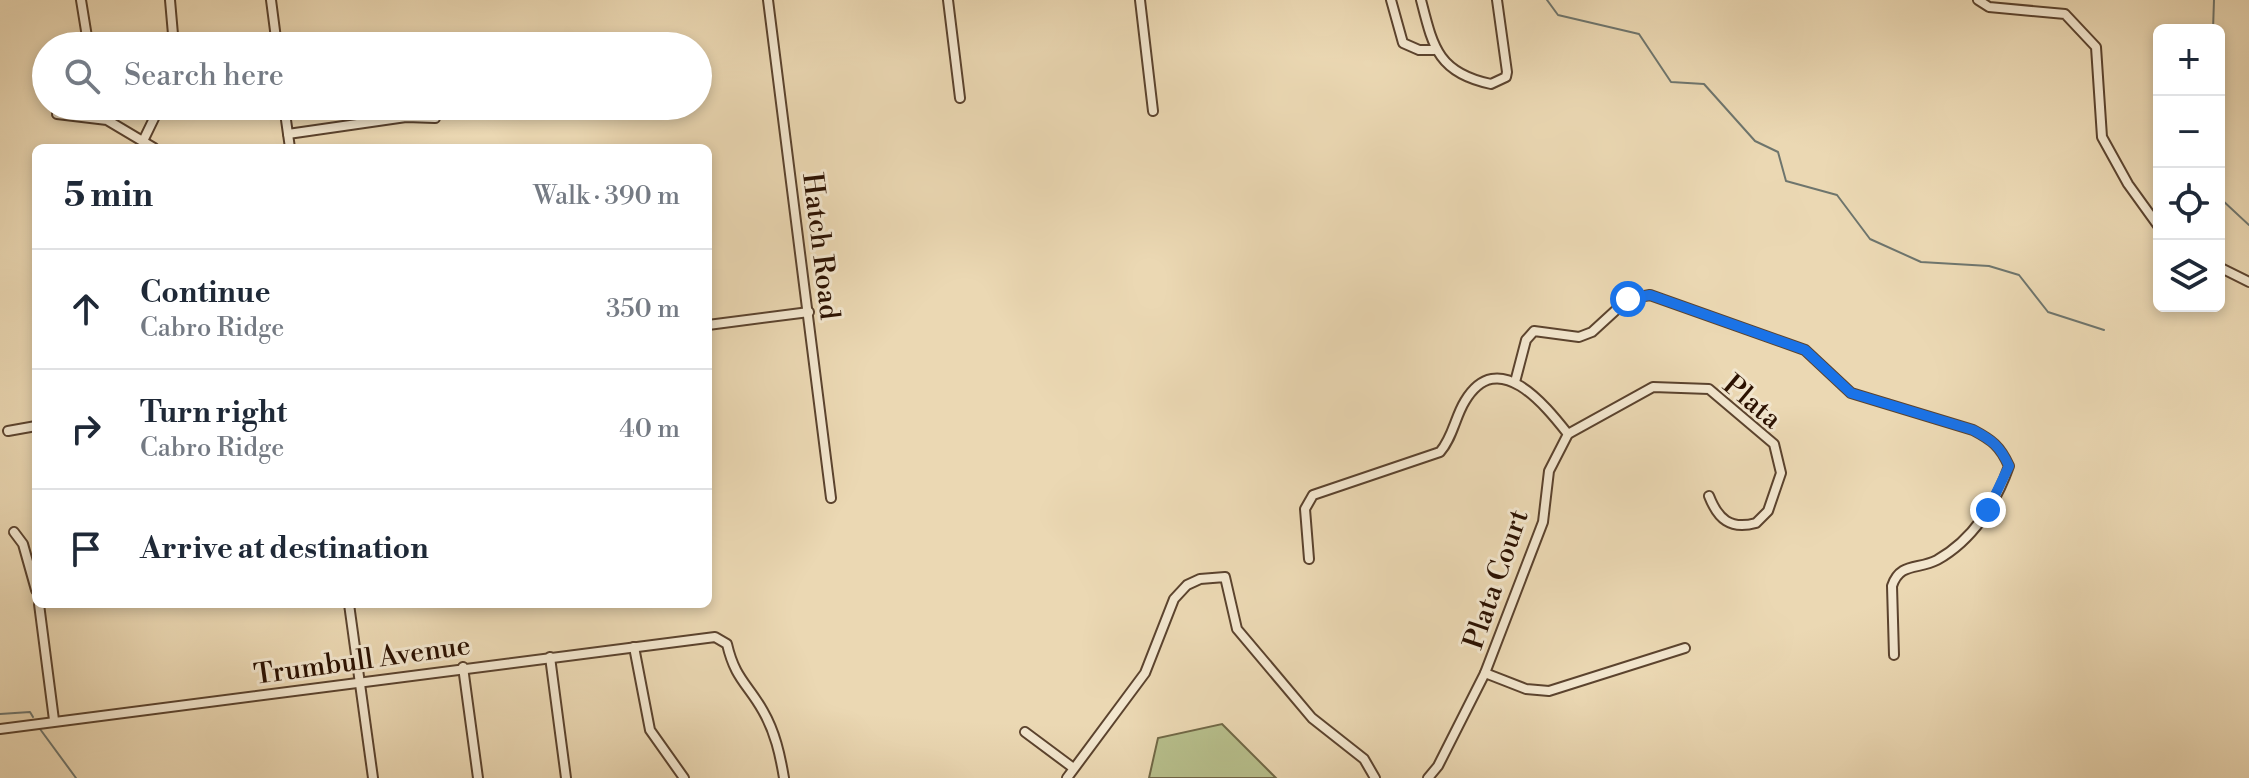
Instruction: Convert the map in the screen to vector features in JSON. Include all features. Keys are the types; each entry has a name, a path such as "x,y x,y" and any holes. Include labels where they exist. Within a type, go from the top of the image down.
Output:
{"street":[{"path":"81,0 86,32"},
{"path":"170,0 173,32"},
{"path":"271,0 275,32"},
{"name":"Hatch Road","path":"768,0 831,498"},
{"path":"948,0 960,98"},
{"path":"1140,0 1153,111"},
{"path":"1391,0 1403,43 1419,50 1434,50"},
{"path":"1421,0 1434,50 1445,64 1491,84 1506,77 1497,0"},
{"path":"1978,0 1989,7 2065,14 2096,47 2102,137 2128,184 2153,219"},
{"path":"107,120 150,144"},
{"path":"144,139 153,120"},
{"path":"286,120 289,144"},
{"path":"288,134 385,120"},
{"path":"2225,270 2249,282"},
{"path":"1515,382 1526,340 1534,331 1579,337 1592,332 1628,299 1650,295 1805,350 1851,393 1973,430 1991,440 2001,448 2009,466 1976,527 1936,561 1907,567 1895,576 1892,586 1894,655"},
{"path":"712,324 809,312"},
{"path":"1309,559 1305,509 1313,495 1434,455 1446,445 1470,392 1497,379 1515,382 1531,390 1568,434"},
{"name":"Plata","path":"1568,434 1653,387 1709,389 1774,444 1781,473 1768,511 1756,523 1731,525 1720,518 1709,496"},
{"path":"8,431 32,427"},
{"name":"Plata Court","path":"1428,778 1438,766 1485,673 1543,522 1549,471 1568,434"},
{"path":"14,532 23,544 32,576"},
{"path":"1067,778 1072,767 1145,673 1174,599 1187,585 1200,579 1225,577 1237,629 1312,718 1364,759 1375,778"},
{"path":"40,608 54,720"},
{"path":"350,608 373,778"},
{"name":"Trumbull Avenue","path":"0,729 463,667 715,637 727,644 737,675 762,709 777,741 784,778"},
{"path":"634,647 650,730 684,778"},
{"path":"1485,673 1526,689 1549,691 1685,648"},
{"path":"550,657 566,778"},
{"path":"463,667 478,778"},
{"path":"1025,732 1072,767"}],"green space":[{"path":"1222,724 1276,778 1149,778 1158,738"}],"waterway":[{"path":"1547,0 1558,15 1639,34 1671,82 1704,84 1755,141 1778,152 1786,181 1837,195 1870,239 1921,262 1989,266 2019,275 2048,312 2104,330"},
{"path":"2213,24 2214,0"},
{"path":"2225,203 2249,225"},
{"path":"0,714 30,712 33,717"},
{"path":"40,729 76,778"}],"route":[{"path":"1628,299 1650,295 1805,350 1851,393 1973,430 1991,440 2001,448 2009,466 1988,510"}]}
